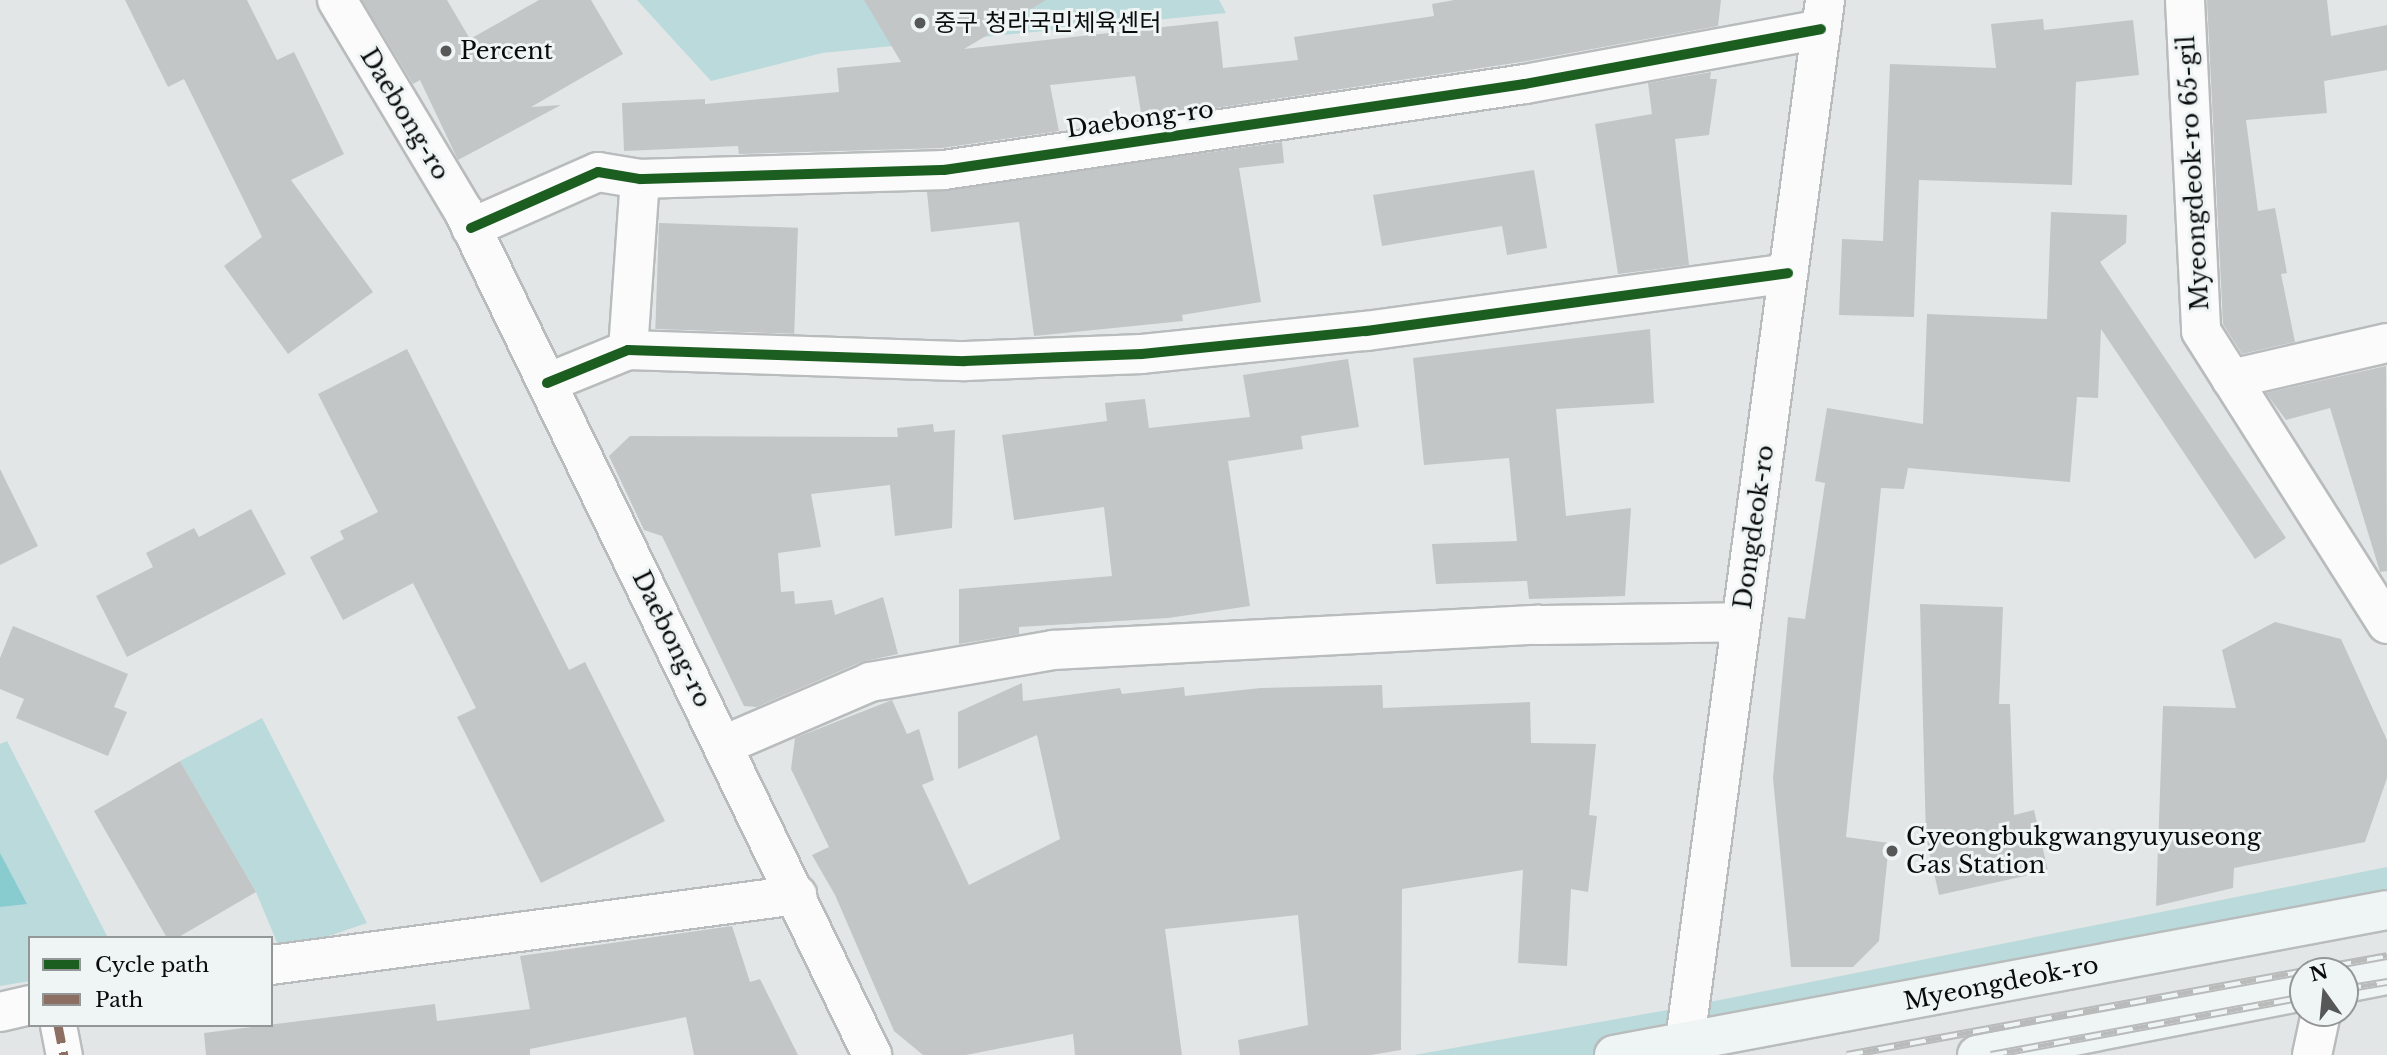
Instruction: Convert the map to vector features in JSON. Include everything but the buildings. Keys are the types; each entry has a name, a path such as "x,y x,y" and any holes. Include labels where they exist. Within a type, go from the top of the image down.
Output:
{"main road":[{"name":"Myeongdeok-ro","path":"1614,1055 1684,1049 2387,910"},
{"path":"2359,980 2387,975"},
{"path":"1977,1055 2289,994"}],"street":[{"name":"Daebong-ro","path":"337,0 471,228 797,895 872,1055"},
{"name":"Myeongdeok-ro 65-gil","path":"2185,0 2201,331 2387,624"},
{"name":"Daebong-ro","path":"471,228 598,172 640,179 944,170 1525,84 1823,15"},
{"name":"Dongdeok-ro","path":"1684,1049 1823,15"},
{"path":"628,350 640,179"},
{"path":"547,383 628,350 965,361 1142,354 1366,331 1788,273"},
{"path":"2231,379 2387,343"},
{"path":"724,745 870,682 1053,650 1537,625 1741,622"},
{"path":"273,965 797,895"},
{"path":"0,1012 28,1005"},
{"path":"58,1027 64,1055"},
{"path":"2312,1055 2318,1027"}],"shaded area":[{"path":"637,0 1219,0 1226,13 822,53 711,81"},
{"path":"262,718 367,923 281,952 256,892 180,761"},
{"path":"7,741 107,936 28,936 28,981 0,986 0,744"},
{"path":"2387,867 2387,910 1614,1055 1414,1055 1690,1006"}],"water":[{"path":"0,853 27,904 0,907"}],"railway":[{"path":"2359,961 2387,956"},
{"path":"1847,1055 2289,974"},
{"path":"2359,987 2387,982"},
{"path":"1991,1055 2289,1000"}],"marked path":[{"path":"58,1027 64,1055"}],"cycle path":[{"path":"471,228 598,172 640,179 944,170 1525,84 1821,29"},
{"path":"547,383 628,350 965,361 1142,354 1366,331 1788,273"}],"place":[{"name":"중구 청라국민체육센터","path":"920,23"},
{"name":"Percent","path":"446,51"},
{"name":"Gyeongbukgwangyuyuseong Gas Station","path":"1892,851"}]}
